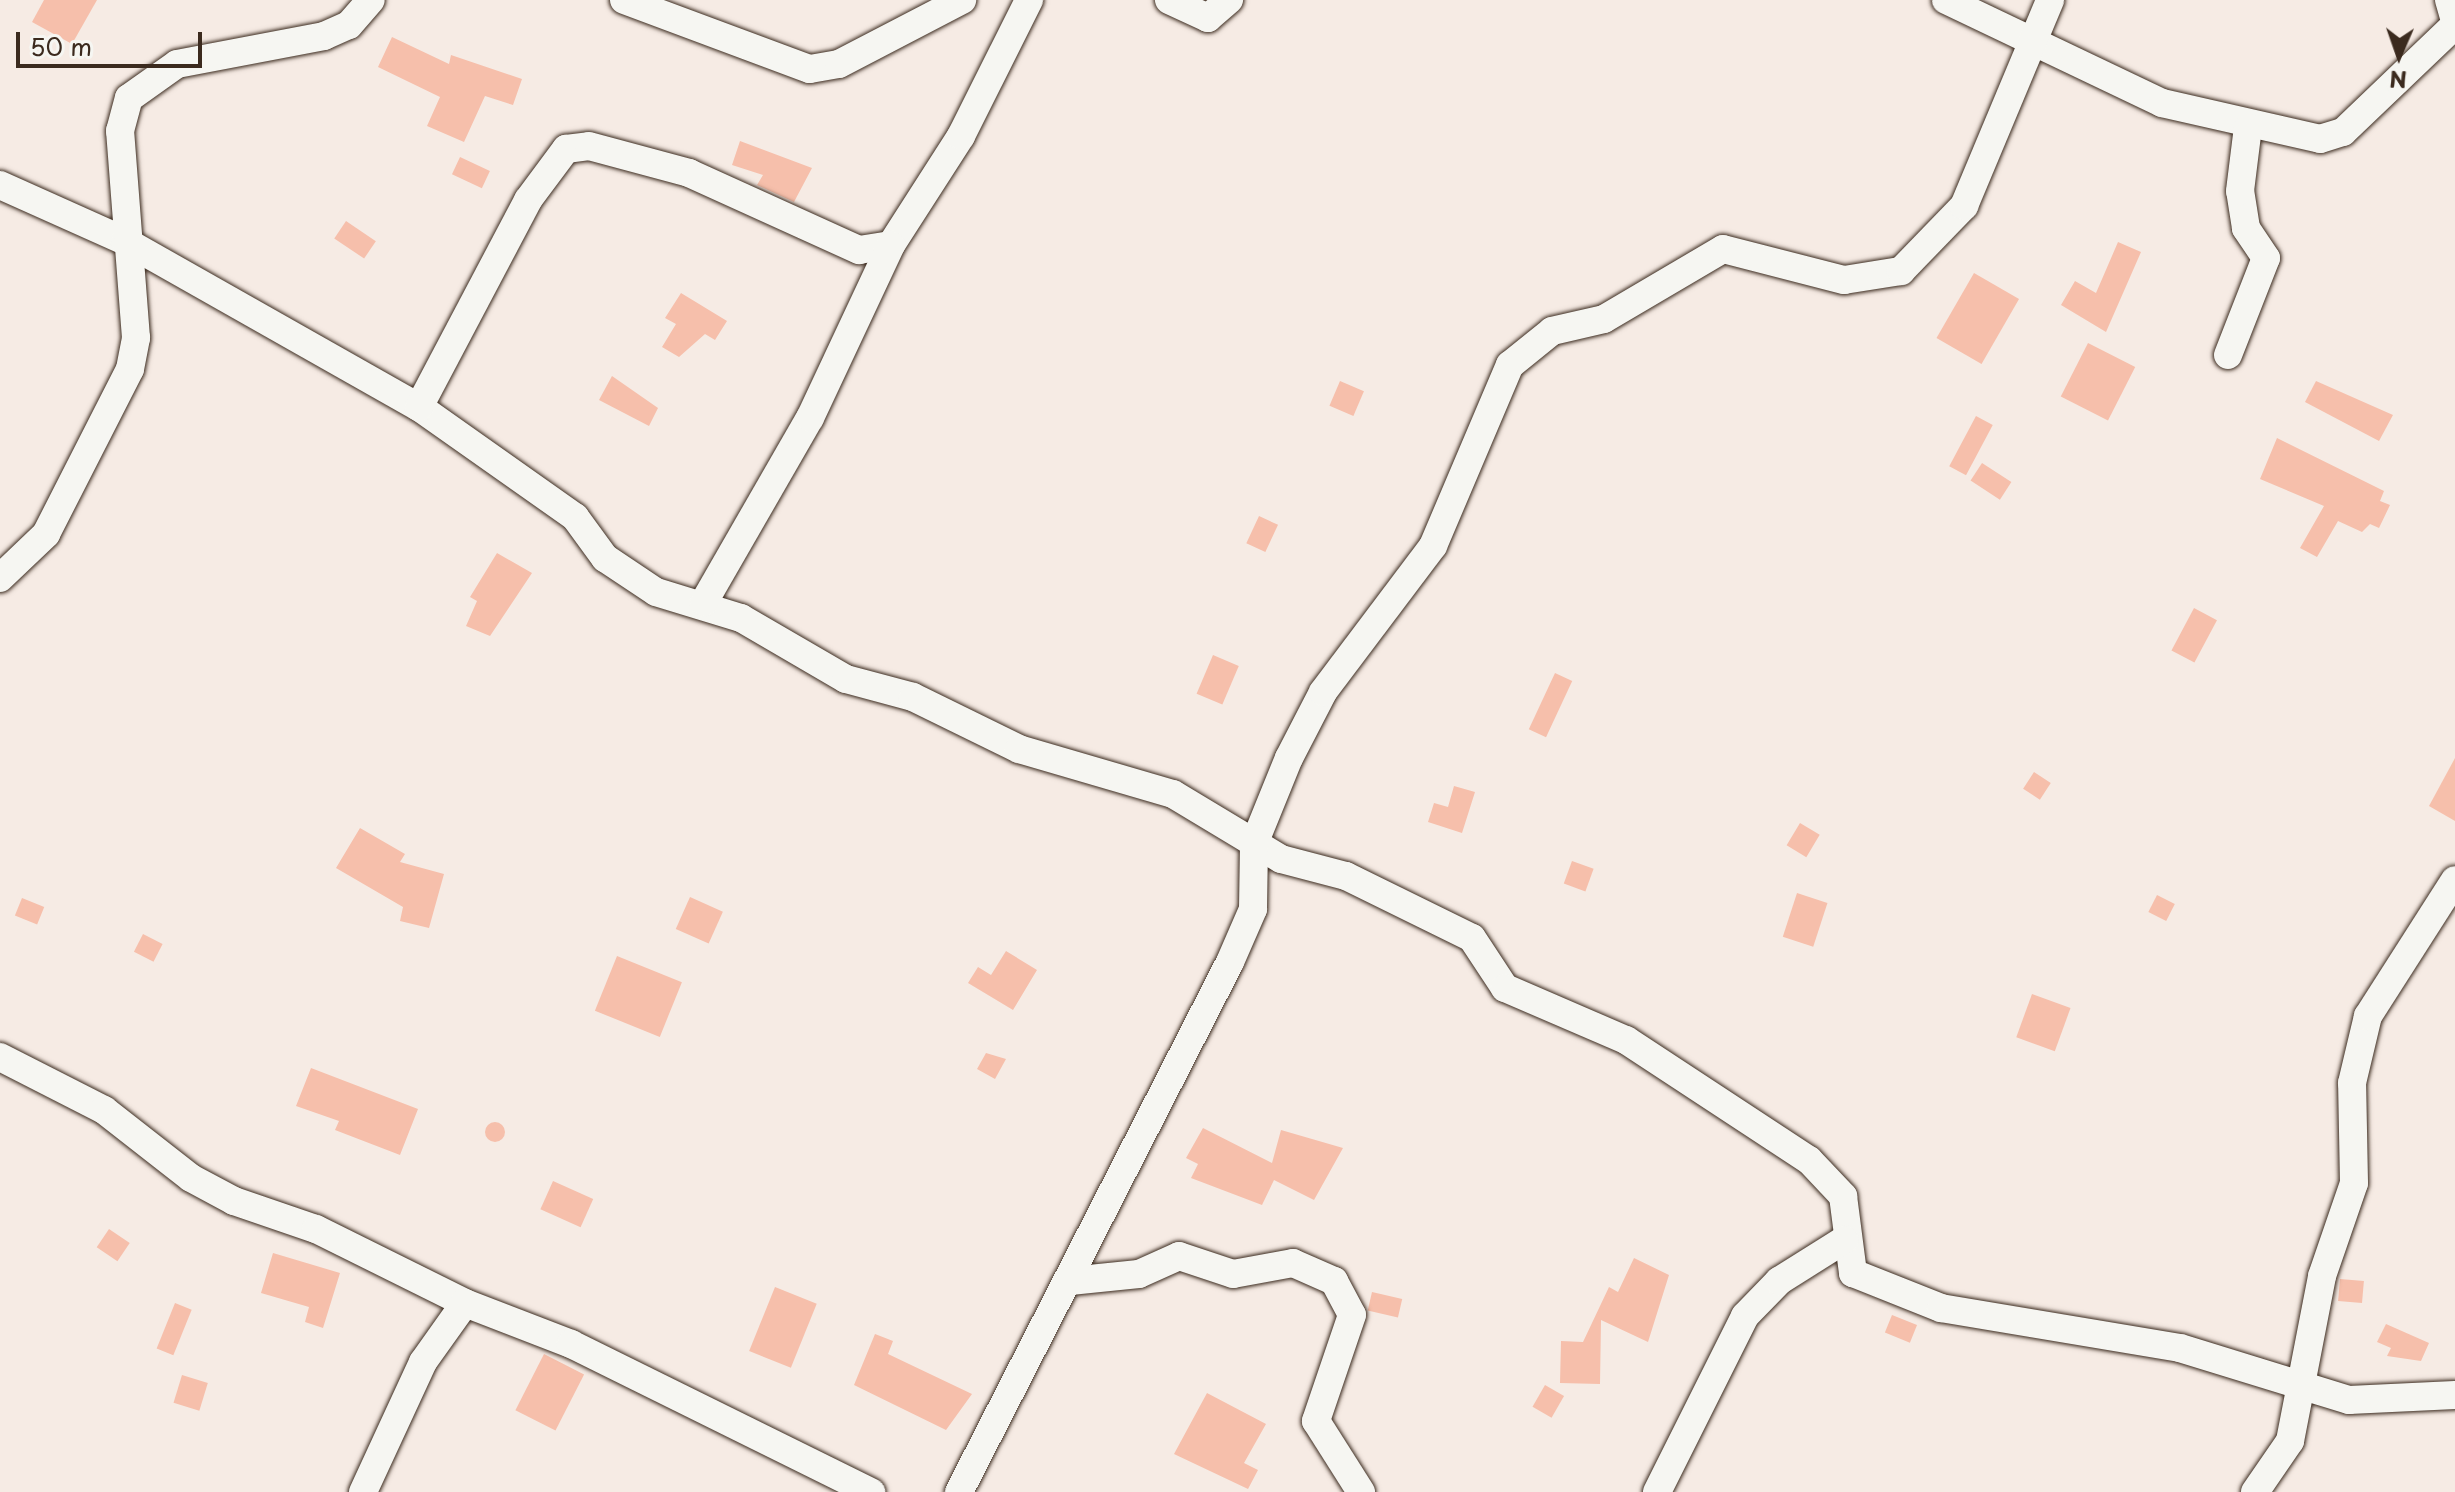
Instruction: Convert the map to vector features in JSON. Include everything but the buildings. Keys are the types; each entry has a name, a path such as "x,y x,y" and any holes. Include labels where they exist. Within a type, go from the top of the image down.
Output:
{"street":[{"path":"0,578 46,534 91,435 124,385 136,338 125,241 120,131 129,98 143,83 177,64 324,36 349,25 371,0"},
{"path":"624,0 810,69 839,64 962,0"},
{"path":"704,602 810,418 891,245 961,136 1029,0"},
{"path":"1169,0 1208,18 1229,0"},
{"path":"1946,0 2162,103 2248,127 2320,139 2343,132 2455,23 2449,0"},
{"path":"959,1492 1158,1114 1253,909 1254,844 1323,692 1433,546 1510,365 1528,345 1604,319 1723,249 1844,280 1901,271 1964,206 2050,0"},
{"path":"2228,355 2266,258 2246,228 2240,191 2248,127"},
{"path":"419,407 528,200 560,154 576,145 689,173 859,250 891,245"},
{"path":"0,185 125,241 419,407 575,517 588,541 625,576 656,592 704,602 846,679 913,697 1019,749 1173,794 1254,844 1346,876 1472,938 1505,988 1626,1040 1765,1128 1843,1196 1844,1240 1853,1273 1912,1300 2180,1348 2376,1403 2455,1395"},
{"path":"2255,1492 2290,1441 2322,1276 2359,1161 2352,1083 2360,1042 2401,955 2455,880"},
{"path":"0,1057 104,1110 223,1195 316,1229 465,1303 571,1344 871,1492"},
{"path":"1657,1492 1745,1316 1779,1281 1844,1240"},
{"path":"1070,1281 1139,1274 1179,1256 1233,1274 1293,1263 1334,1281 1352,1315 1316,1421 1361,1492"},
{"path":"363,1492 423,1362 465,1303"}]}
